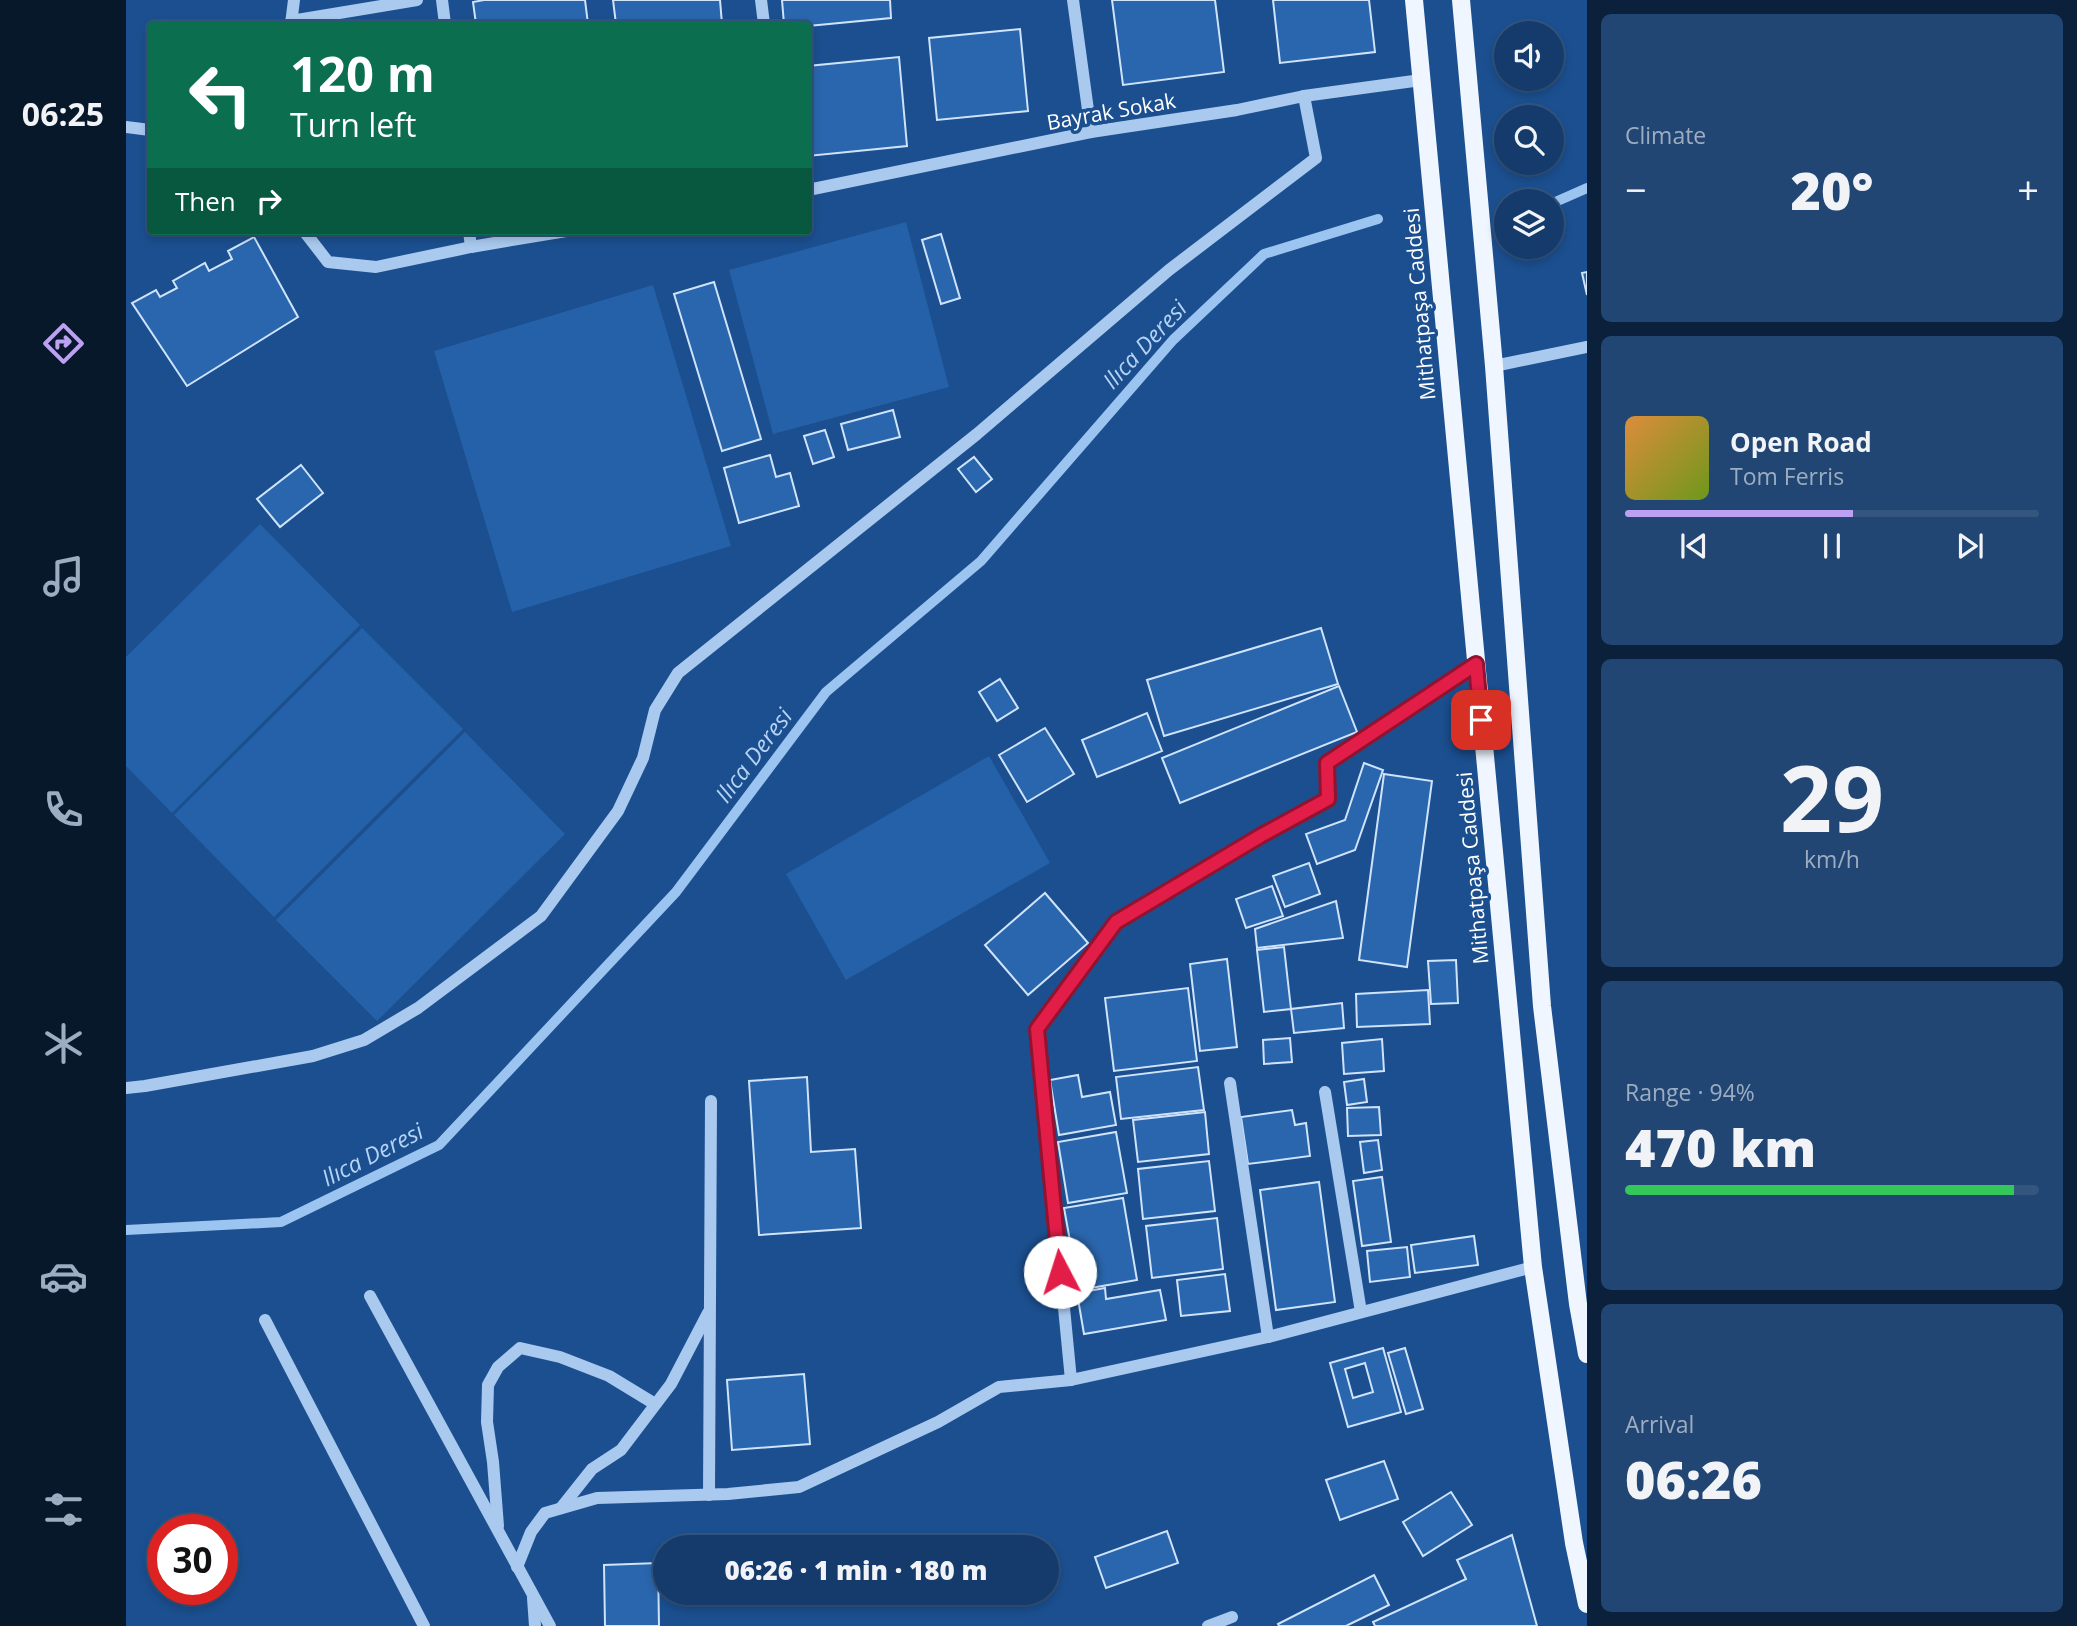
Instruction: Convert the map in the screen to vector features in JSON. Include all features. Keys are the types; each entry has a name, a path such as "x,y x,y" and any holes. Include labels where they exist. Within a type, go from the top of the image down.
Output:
{"main road":[{"name":"Mithatpaşa Caddesi","path":"1414,0 1533,1267 1574,1543 1587,1604"},
{"path":"1461,0 1494,366 1542,1006 1578,1304 1587,1354"}],"street":[{"path":"291,21 295,0"},
{"path":"302,21 417,0"},
{"path":"442,0 445,21"},
{"path":"761,0 764,21"},
{"path":"1073,0 1091,132"},
{"name":"Bayrak Sokak","path":"812,189 1091,132 1237,110 1304,96 1421,80"},
{"path":"126,1088 313,1056 364,1040 418,1008 541,916 618,811 643,758 655,710 678,673 978,433 1169,270 1316,158 1304,96"},
{"path":"126,127 147,130"},
{"path":"307,235 328,262 376,267 542,235"},
{"path":"470,235 471,247"},
{"path":"1494,366 1587,347"},
{"path":"1071,1380 1037,1029 1116,922 1328,799 1327,763 1476,664"},
{"path":"1230,1083 1268,1337"},
{"path":"1325,1092 1360,1312"},
{"path":"709,1495 710,1101"},
{"path":"517,1567 531,1532 545,1513 561,1508 597,1498 709,1495 799,1487 938,1422 999,1387 1071,1380 1268,1337 1533,1267"},
{"path":"370,1296 550,1626"},
{"path":"561,1508 592,1469 621,1450 656,1404 671,1384 710,1310"},
{"path":"265,1320 424,1626"},
{"path":"498,1532 494,1462 487,1422 488,1385 498,1367 520,1348 560,1357 609,1376 656,1404"},
{"path":"533,1595 535,1626"},
{"path":"1208,1626 1232,1617"}],"shaded area":[{"path":"906,222 949,387 773,434 729,270"},
{"path":"653,285 731,546 512,612 434,351"},
{"path":"260,524 360,625 172,813 126,766 126,657"},
{"path":"362,628 463,729 274,917 174,815"},
{"path":"465,732 565,834 377,1021 276,920"},
{"path":"989,756 1050,863 846,980 786,874"}],"building":[{"path":"585,0 588,21 476,21 473,2"},
{"path":"613,0 720,0 722,21 616,21"},
{"path":"782,0 890,0 891,18 812,26 812,21 784,21"},
{"path":"1112,0 1215,0 1224,72 1123,85"},
{"path":"1273,0 1369,0 1375,52 1280,63"},
{"path":"1020,29 1028,111 937,120 929,38"},
{"path":"899,57 907,146 812,156 812,66"},
{"path":"941,234 960,298 941,304 922,240"},
{"path":"254,237 298,317 187,386 132,303 156,290 160,297 177,288 173,281 205,263 209,271 232,259 228,251"},
{"path":"1587,272 1587,295 1582,273"},
{"path":"714,282 761,439 722,451 674,294"},
{"path":"893,410 900,437 848,450 841,424"},
{"path":"825,430 834,457 813,464 804,436"},
{"path":"770,455 776,477 790,473 799,506 739,523 724,468"},
{"path":"974,457 992,479 976,492 958,469"},
{"path":"301,465 323,493 280,527 257,499"},
{"path":"1321,628 1338,684 1164,736 1147,680"},
{"path":"1000,679 1018,708 997,721 979,692"},
{"path":"1339,686 1357,732 1180,803 1162,758"},
{"path":"1147,713 1162,751 1097,777 1082,740"},
{"path":"1045,728 1074,774 1027,802 999,755"},
{"path":"1364,763 1383,770 1355,850 1317,864 1306,834 1345,820"},
{"path":"1384,774 1432,781 1407,967 1359,960"},
{"path":"1309,863 1320,894 1285,907 1273,876"},
{"path":"1272,886 1283,916 1246,928 1236,899"},
{"path":"1045,893 1088,943 1028,995 985,945"},
{"path":"1336,901 1343,938 1257,948 1255,929"},
{"path":"1284,947 1291,1009 1264,1012 1257,950"},
{"path":"1227,959 1237,1047 1200,1051 1190,964"},
{"path":"1456,960 1458,1003 1431,1004 1428,961"},
{"path":"1188,988 1197,1061 1114,1071 1105,998"},
{"path":"1428,990 1430,1024 1357,1027 1356,994"},
{"path":"1342,1003 1344,1028 1294,1033 1291,1009"},
{"path":"1290,1038 1292,1062 1264,1064 1263,1040"},
{"path":"1382,1039 1384,1071 1344,1074 1342,1043"},
{"path":"1198,1067 1204,1110 1121,1119 1116,1077"},
{"path":"1078,1075 1082,1097 1110,1092 1116,1125 1059,1135 1050,1080"},
{"path":"807,1077 811,1152 855,1149 861,1228 759,1235 749,1081"},
{"path":"1364,1079 1367,1102 1347,1105 1344,1082"},
{"path":"1379,1107 1381,1135 1348,1136 1347,1108"},
{"path":"1292,1110 1295,1125 1306,1123 1310,1156 1248,1164 1241,1117"},
{"path":"1205,1112 1209,1154 1138,1162 1133,1120"},
{"path":"1116,1132 1127,1193 1068,1203 1058,1142"},
{"path":"1378,1140 1382,1170 1364,1173 1360,1142"},
{"path":"1209,1161 1215,1211 1143,1219 1138,1169"},
{"path":"1382,1177 1391,1242 1362,1246 1353,1181"},
{"path":"1319,1182 1335,1302 1276,1310 1260,1190"},
{"path":"1123,1198 1137,1280 1079,1290 1064,1208"},
{"path":"1217,1218 1223,1269 1152,1278 1146,1226"},
{"path":"1474,1236 1478,1265 1415,1273 1411,1245"},
{"path":"1407,1247 1410,1277 1370,1282 1367,1251"},
{"path":"1225,1274 1230,1311 1181,1316 1177,1280"},
{"path":"1105,1288 1106,1299 1160,1290 1166,1320 1084,1334 1077,1293"},
{"path":"1383,1348 1401,1412 1348,1427 1330,1363","holes":["1365,1363 1373,1392 1353,1398 1345,1369"]},
{"path":"1405,1348 1423,1409 1406,1414 1388,1353"},
{"path":"804,1374 810,1444 732,1450 727,1380"},
{"path":"1384,1461 1398,1499 1340,1520 1326,1480"},
{"path":"1451,1492 1472,1525 1423,1556 1403,1522"},
{"path":"1167,1531 1178,1563 1106,1588 1095,1557"},
{"path":"1512,1535 1537,1626 1375,1626 1373,1622 1466,1579 1457,1560"},
{"path":"653,1563 653,1605 659,1605 659,1626 605,1626 604,1565"},
{"path":"1374,1575 1389,1605 1346,1626 1279,1626 1278,1624"}],"waterway":[{"name":"Ilıca Deresi","path":"1564,198 1587,188"},
{"name":"Ilıca Deresi","path":"126,1230 281,1222 439,1145 676,892 826,692 981,561 1173,340 1264,254 1378,219"}],"route":[{"path":"1060,1272 1037,1029 1116,922 1328,799 1327,763 1476,664 1481,720"}]}
